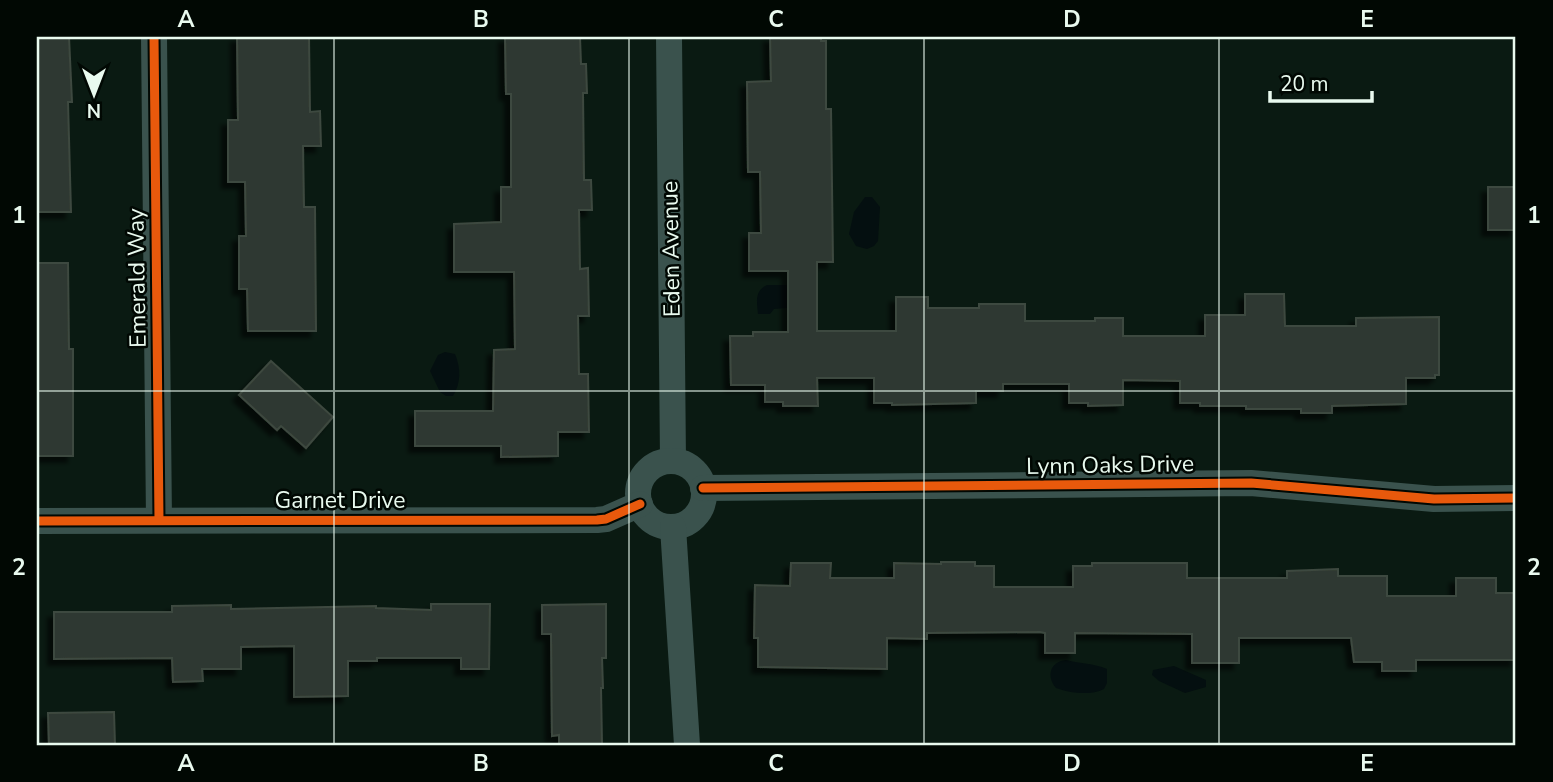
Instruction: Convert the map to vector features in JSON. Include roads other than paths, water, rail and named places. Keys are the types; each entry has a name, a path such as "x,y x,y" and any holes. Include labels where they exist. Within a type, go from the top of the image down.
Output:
{"street":[{"name":"Emerald Way","path":"154,37 159,520"},
{"name":"Eden Avenue","path":"669,37 673,461"},
{"path":"673,461 692,469 704,488 700,509 684,524 673,527 653,521 640,504 638,494 645,474 662,462 673,461"},
{"name":"Lynn Oaks Drive","path":"704,488 1251,482 1434,499 1516,498"},
{"name":"Garnet Drive","path":"37,521 597,520 607,519 640,504"},
{"path":"673,527 687,745"}]}
